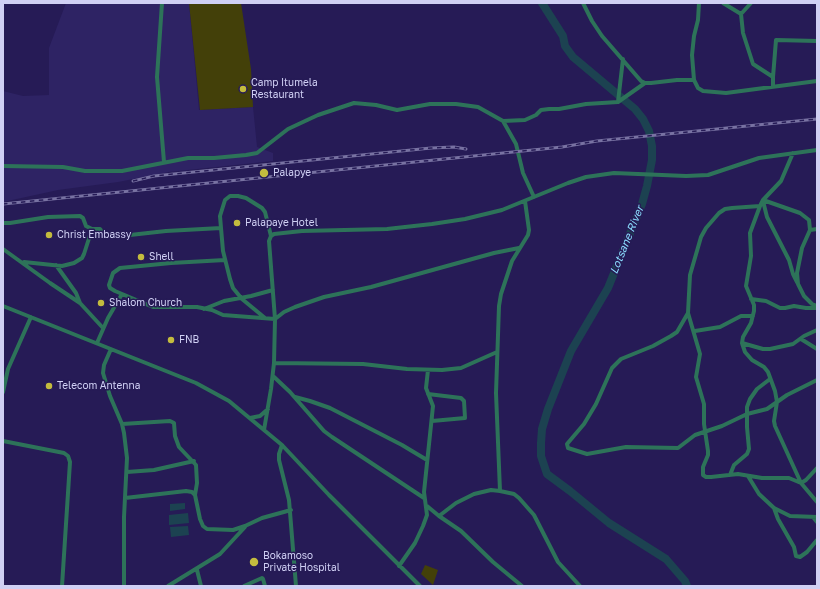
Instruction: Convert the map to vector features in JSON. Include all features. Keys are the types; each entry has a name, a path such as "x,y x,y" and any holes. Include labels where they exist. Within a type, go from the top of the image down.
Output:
{"street":[{"path":"162,3 157,77 164,162"},
{"path":"583,3 602,36 623,59 634,74 645,83"},
{"path":"699,3 698,20 694,36 692,55 694,80 698,88 703,91 726,93 817,81"},
{"path":"723,3 741,14"},
{"path":"741,14 752,3"},
{"path":"741,14 743,33 753,64 773,77"},
{"path":"773,86 776,40 817,41"},
{"path":"618,102 623,59"},
{"path":"503,121 525,120 536,116 541,110 559,109 586,104 618,102 645,83 694,80"},
{"path":"3,166 63,167 85,171 122,172 188,158 221,157 257,153 288,129 318,115 354,103 376,105 397,110 430,104 464,105 478,107 503,121 516,144 523,173 534,197"},
{"path":"271,236 288,232 387,229 464,219 495,212 586,177 614,173 666,176 708,175 759,158 817,150"},
{"path":"793,153 781,181 763,200 750,233 751,256 746,286 754,305 751,323 742,343 745,352 752,360 764,367 768,372 775,391 777,402 774,422 775,426 801,483 817,502"},
{"path":"264,430 274,363 275,319 269,250 269,241 271,236 265,212 262,208 246,198 230,196 225,200 220,216 225,260 234,288 240,297 265,318"},
{"path":"763,200 800,213 806,216 809,220 810,230 802,248 798,273 798,284"},
{"path":"763,200 767,217 789,260 793,274 804,296 817,307"},
{"path":"500,491 496,393 499,306 501,294 512,261 528,235 529,230 525,201"},
{"path":"760,206 725,209 719,213 700,237 690,275 688,313 695,331 700,354 696,379 703,398 708,455 703,467 703,475 706,477 711,477 738,474 762,478 789,478 801,483"},
{"path":"3,224 48,217 80,216 83,218 86,226 92,229 100,229 104,234 112,237 221,228"},
{"path":"22,262 56,265 69,264 82,258 92,229"},
{"path":"810,230 817,229"},
{"path":"225,260 120,268 113,274 109,285 110,288 122,294 153,307 197,307 222,315 275,319 284,312 295,307 324,297 435,271 520,248"},
{"path":"3,249 80,303 103,328"},
{"path":"56,265 76,293 80,303"},
{"path":"204,309 224,301 272,290"},
{"path":"97,342 122,294"},
{"path":"752,298 766,301 780,308 794,306 806,308 817,307"},
{"path":"3,306 97,342 218,393 282,445 329,495 420,586"},
{"path":"688,313 677,332 653,346 621,359 612,368 596,404 584,424 567,444 568,448 587,454 626,447 678,448 695,435 722,426 747,414 767,409 802,386 817,380"},
{"path":"695,331 720,327 741,316 753,316"},
{"path":"3,392 5,368 31,317"},
{"path":"742,343 763,349 788,346 817,330"},
{"path":"801,339 817,349"},
{"path":"111,349 104,365 104,373 108,389 122,424 125,438 126,472 124,586"},
{"path":"274,363 363,364 442,370 461,368 497,352"},
{"path":"399,566 409,552 423,526 427,515 427,506 424,498 433,406 426,388 428,370"},
{"path":"273,376 295,397 324,431 424,498"},
{"path":"730,475 734,465 747,454 749,448 747,407 753,394 762,384 770,379"},
{"path":"428,394 461,398 464,401 465,418 432,421"},
{"path":"295,397 330,408 402,445 427,460"},
{"path":"250,418 260,416 268,409"},
{"path":"122,424 172,422 174,424 175,436 179,447 196,465 198,483 196,495 200,519 203,526 207,529 233,530 262,518 291,510"},
{"path":"3,441 64,453 68,456 69,469 62,586"},
{"path":"282,445 279,460 287,487 291,510 296,586"},
{"path":"126,472 154,470 194,462"},
{"path":"801,483 806,480 817,468"},
{"path":"748,476 759,494 774,508 790,516 815,517 817,522"},
{"path":"439,516 462,498 474,494 491,490 514,494 534,515 558,562 580,586"},
{"path":"125,498 186,491 192,492 196,495"},
{"path":"427,506 461,531 493,562 522,586"},
{"path":"774,508 778,519 794,547 796,556 800,557 807,552 817,540"},
{"path":"168,586 220,554 245,526"},
{"path":"196,570 201,586"},
{"path":"244,586 262,578 265,586"}],"shaded area":[{"path":"66,3 189,3 199,110 253,107 257,147 273,153 273,161 169,172 118,182 58,190 3,202 3,91 23,96 49,95 49,48"},
{"path":"189,3 241,3 251,69 253,107 200,110"},
{"path":"425,565 438,570 433,585 421,574"}],"water":[{"path":"185,503 185,509 170,511 170,504"},
{"path":"188,513 189,523 169,525 169,515"},
{"path":"188,526 189,535 171,537 170,527"}],"waterway":[{"name":"Lotsane River","path":"542,3 563,36 565,46 573,57 635,109 643,119 649,131 652,146 652,160 642,204 608,288 571,351 548,409 542,429 541,456 547,474 609,523 666,559 685,581 687,586"}],"railway":[{"path":"3,204 562,147 597,141 817,119"},
{"path":"133,181 154,176 431,148 454,147 466,149"}],"place":[{"name":"Camp Itumela Restaurant","path":"243,89"},
{"name":"Palapye","path":"264,173"},
{"name":"Palapaye Hotel","path":"237,223"},
{"name":"Christ Embassy","path":"49,235"},
{"name":"Shell","path":"141,257"},
{"name":"Shalom Church","path":"101,303"},
{"name":"FNB","path":"171,340"},
{"name":"Telecom Antenna","path":"49,386"},
{"name":"Bokamoso Private Hospital","path":"254,562"}]}
